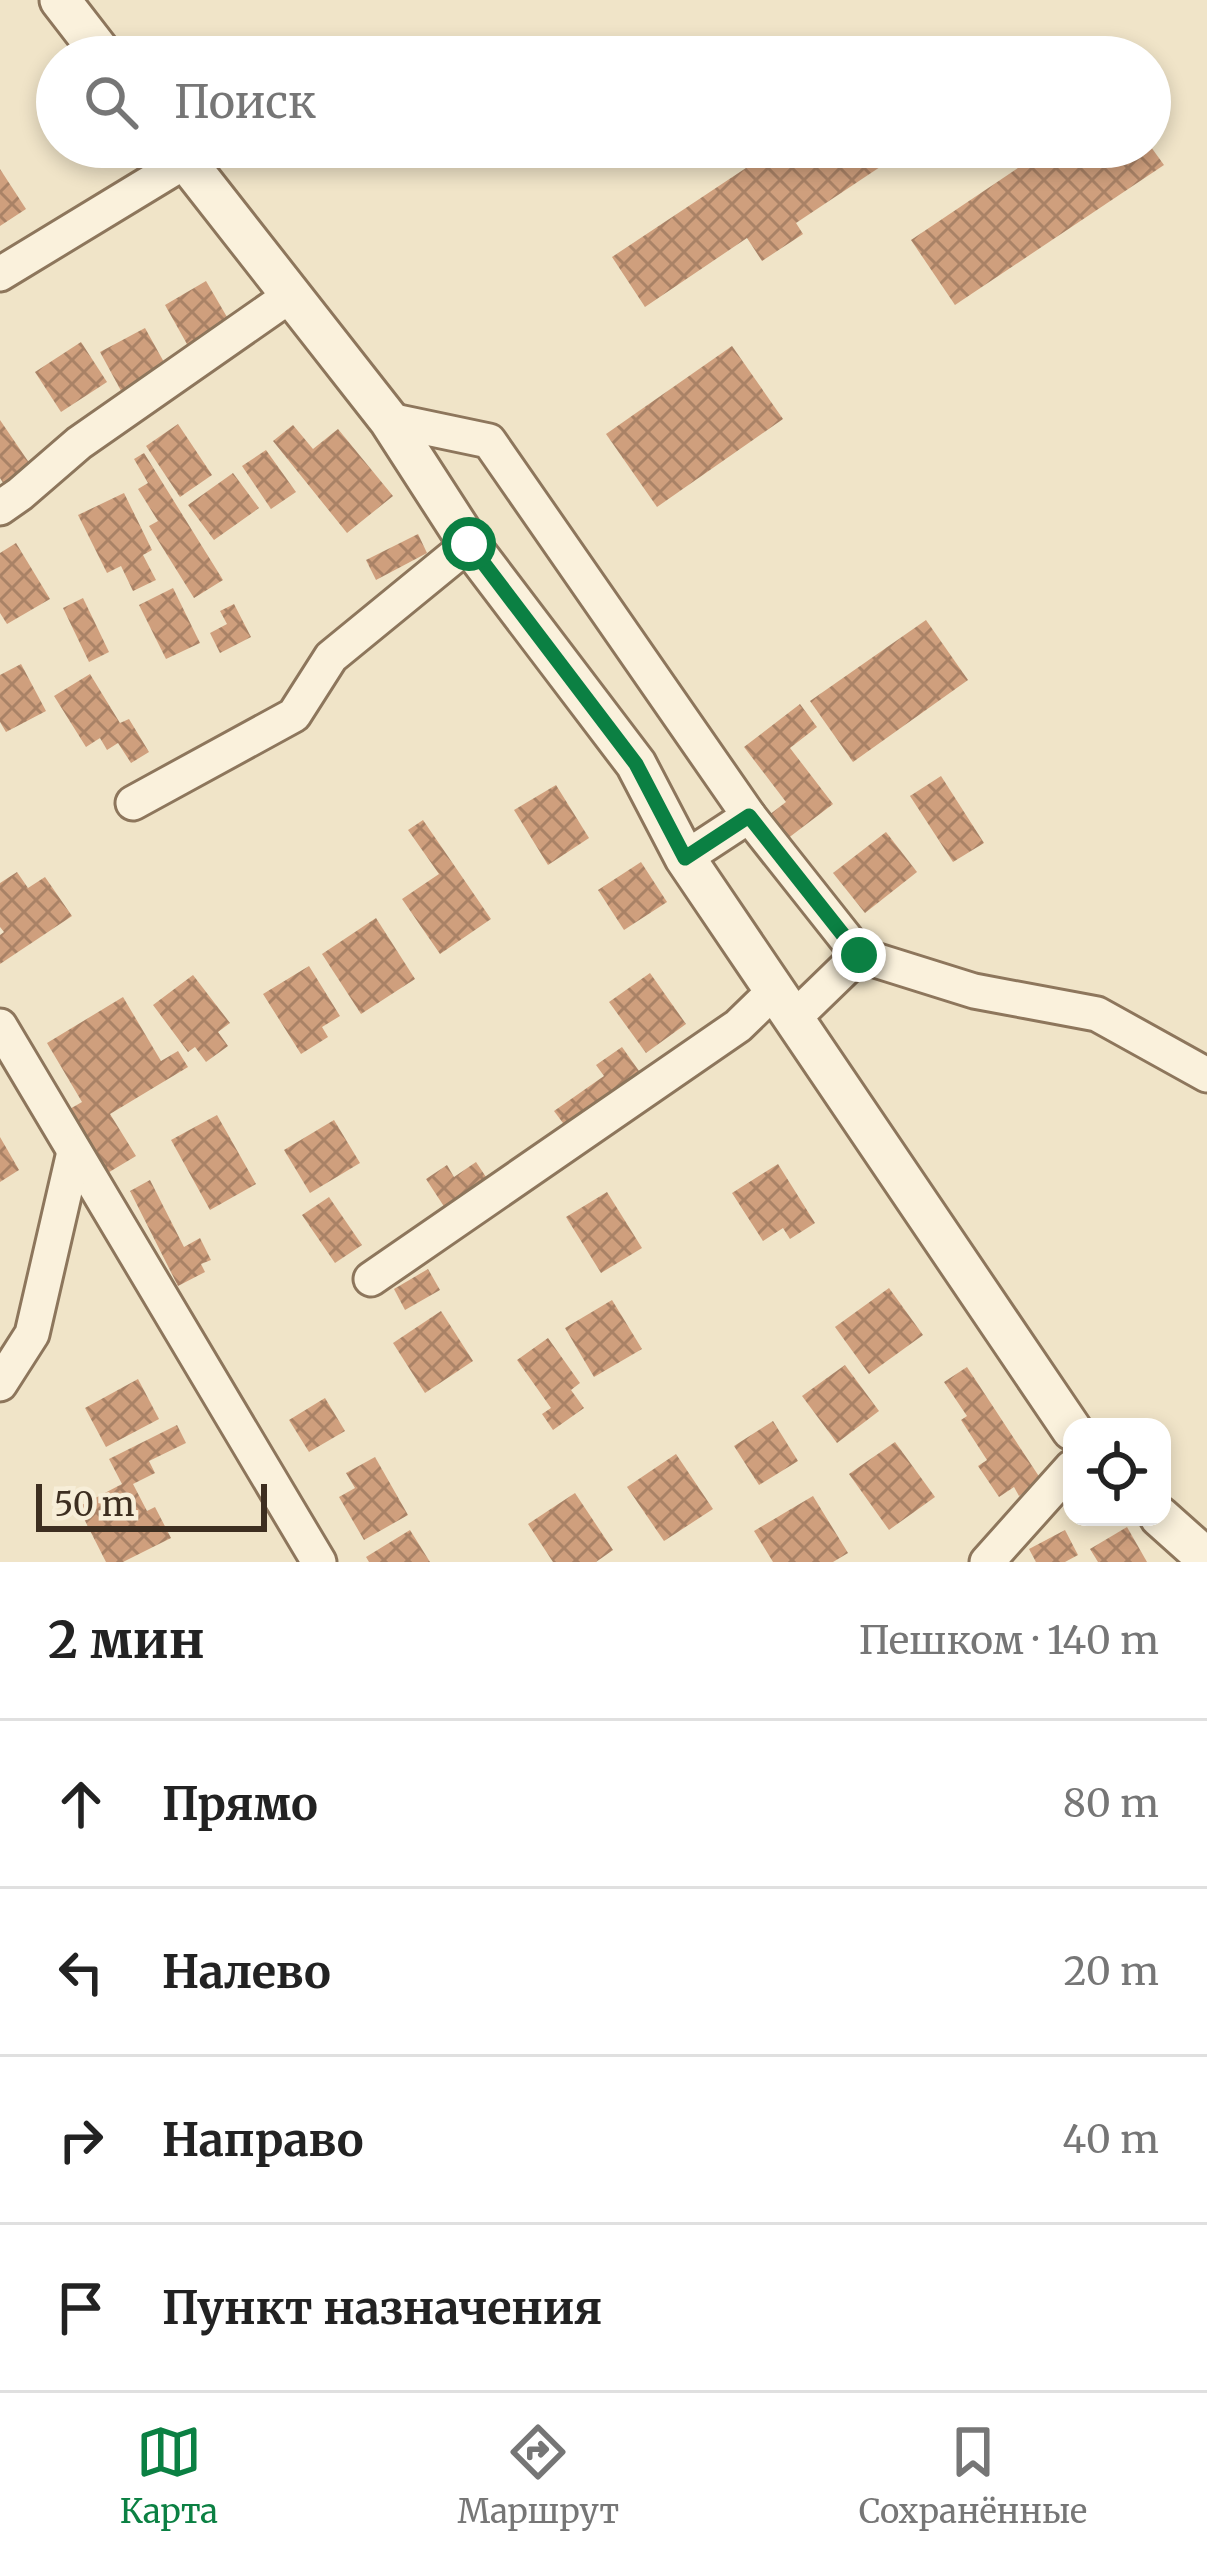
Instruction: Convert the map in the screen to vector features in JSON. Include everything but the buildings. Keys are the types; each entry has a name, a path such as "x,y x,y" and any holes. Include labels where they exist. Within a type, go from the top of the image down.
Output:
{"street":[{"path":"60,0 88,36"},
{"path":"0,274 159,168"},
{"path":"191,168 389,420 469,544 636,764 685,858 1064,1418"},
{"path":"0,508 79,443 291,295"},
{"path":"389,420 489,441 749,816 859,955 974,991 1097,1014 1207,1075"},
{"path":"133,803 294,715 331,657 469,544"},
{"path":"685,858 749,816"},
{"path":"371,1280 738,1026 784,1004 859,955"},
{"path":"0,1027 319,1562"},
{"path":"0,1384 32,1334 74,1151"},
{"path":"987,1562 1063,1477"},
{"path":"1170,1526 1207,1559"}],"route":[{"path":"469,544 636,764 685,858 749,816 859,955"}]}
